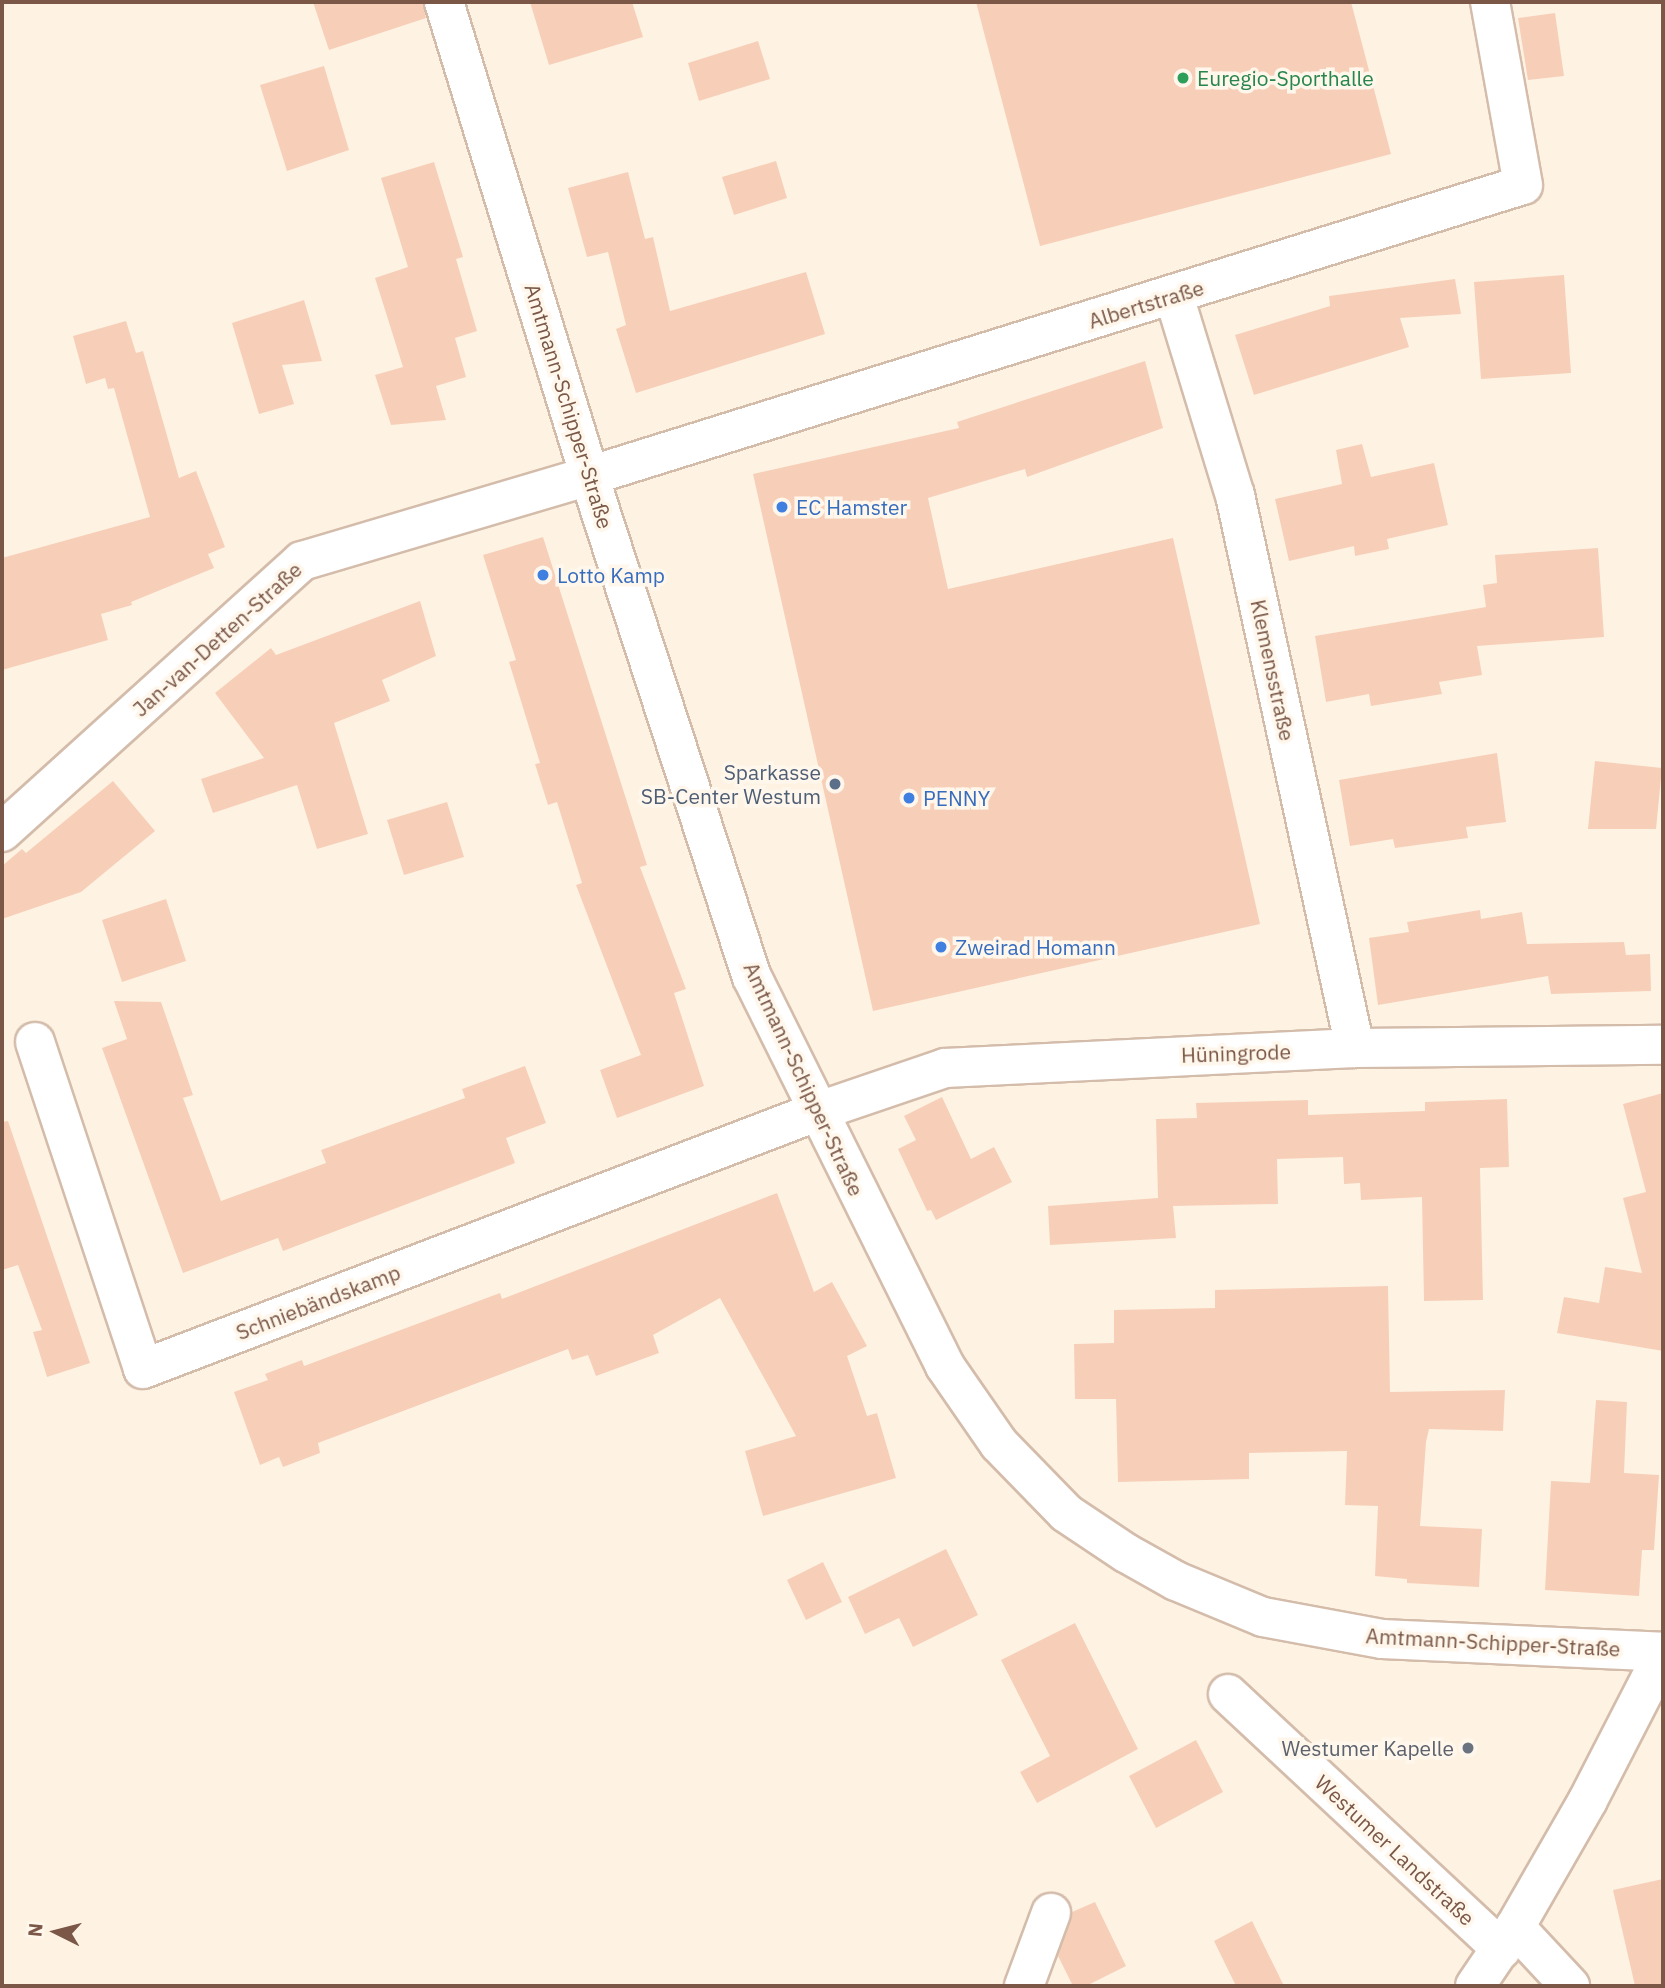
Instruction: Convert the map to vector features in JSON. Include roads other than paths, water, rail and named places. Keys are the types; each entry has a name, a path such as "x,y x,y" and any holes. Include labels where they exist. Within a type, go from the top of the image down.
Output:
{"street":[{"name":"Amtmann-Schipper-Straße","path":"444,2 589,476 752,977 816,1112 945,1366 999,1444 1066,1513 1126,1553 1175,1581 1263,1617 1381,1639 1663,1653"},
{"name":"Albertstraße","path":"589,476 1174,296 1523,185 1490,2"},
{"name":"Klemensstraße","path":"1174,296 1235,495 1354,1048"},
{"name":"Jan-van-Detten-Straße","path":"2,832 302,561 589,476"},
{"name":"Schniebändskamp","path":"35,1042 144,1369 816,1112"},
{"name":"Hüningrode","path":"816,1112 945,1068 1354,1048 1663,1045"},
{"path":"1475,1986 1508,1938 1629,1727 1663,1653"},
{"name":"Westumer Landstraße","path":"1228,1694 1508,1938 1570,1986"},
{"path":"1024,1986 1051,1913"}],"place":[{"name":"Euregio-Sporthalle","path":"1183,78"},
{"name":"EC Hamster","path":"782,507"},
{"name":"Lotto Kamp","path":"543,575"},
{"name":"Sparkasse SB-Center Westum","path":"835,784"},
{"name":"PENNY","path":"909,798"},
{"name":"Zweirad Homann","path":"941,947"},
{"name":"Westumer Kapelle","path":"1468,1748"}]}
